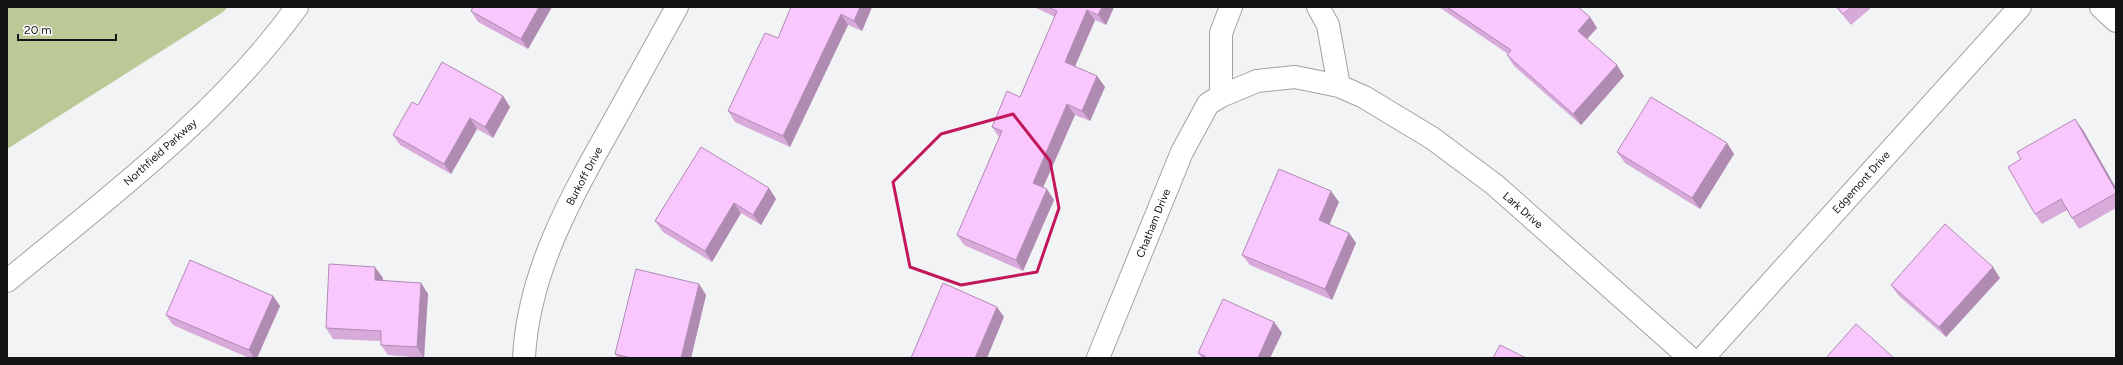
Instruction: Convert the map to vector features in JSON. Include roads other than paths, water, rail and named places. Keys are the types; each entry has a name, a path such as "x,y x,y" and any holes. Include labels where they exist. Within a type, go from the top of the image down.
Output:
{"street":[{"name":"Northfield Parkway","path":"7,281 115,191 222,96 297,7"},
{"name":"Burkoff Drive","path":"524,358 530,311 540,273 557,229 586,169 677,7"},
{"path":"1221,96 1221,33 1231,7"},
{"path":"1318,7 1328,25 1339,86"},
{"name":"Edgemont Drive","path":"1702,358 2020,7"},
{"path":"2101,7 2116,21"},
{"name":"Chatham Drive","path":"1098,358 1182,152 1208,104 1221,96 1257,82 1295,77"},
{"name":"Lark Drive","path":"1295,77 1339,86 1364,97 1432,138 1495,185 1690,358"}]}
